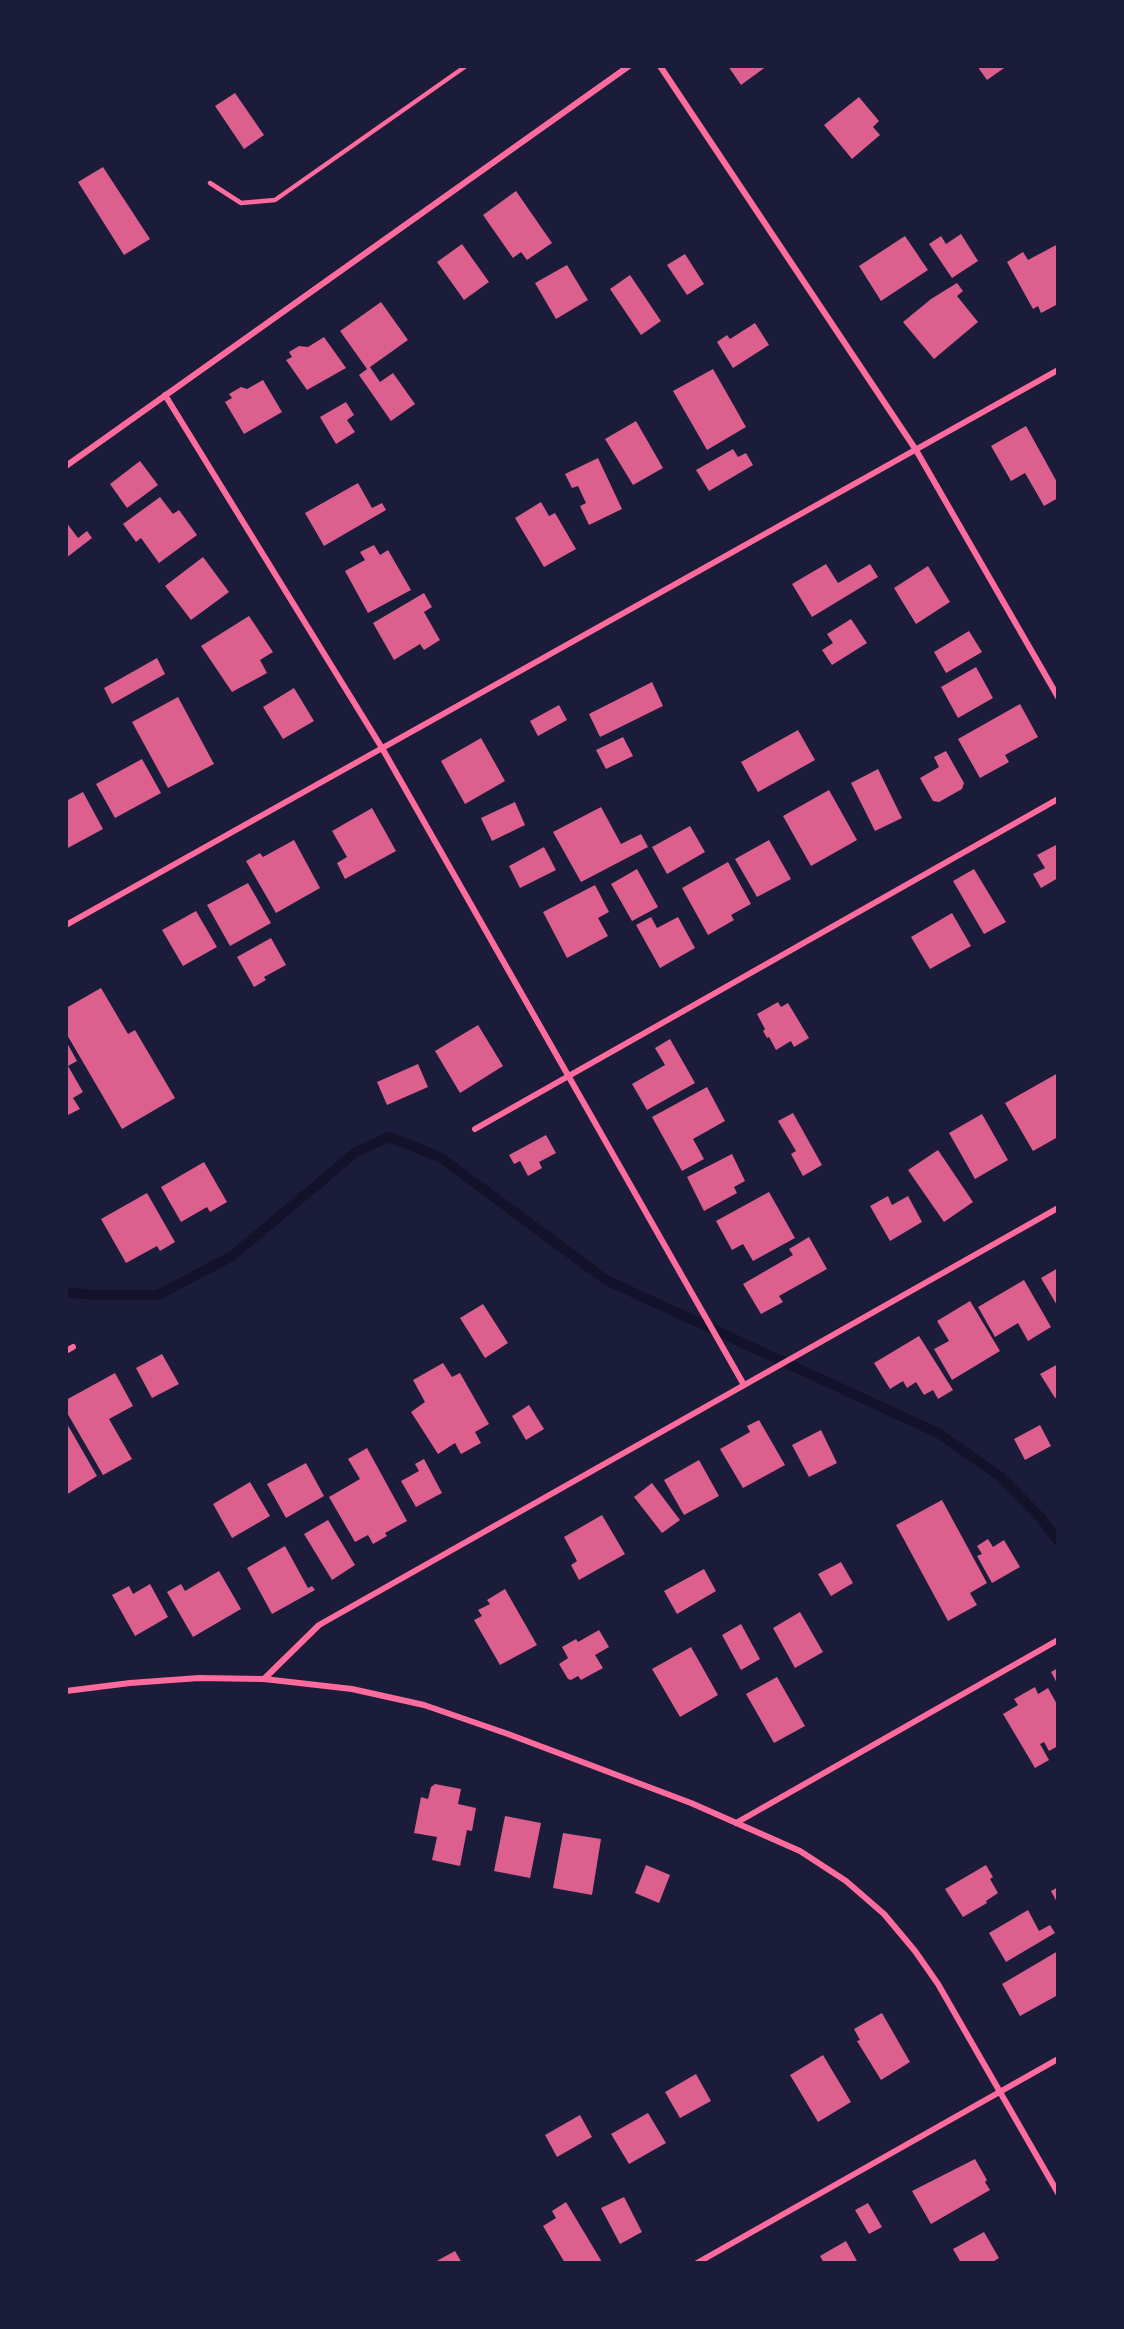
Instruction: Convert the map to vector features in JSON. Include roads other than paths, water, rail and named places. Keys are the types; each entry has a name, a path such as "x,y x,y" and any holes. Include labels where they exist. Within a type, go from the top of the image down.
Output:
{"street":[{"path":"66,466 629,66"},
{"path":"660,66 916,450 1058,697"},
{"path":"66,925 1058,370"},
{"path":"165,395 382,748 744,1385"},
{"path":"475,1129 1058,799"},
{"path":"264,1679 319,1625 1058,1208"},
{"path":"66,1351 73,1347"},
{"path":"736,1822 1058,1640"},
{"path":"66,1691 199,1678 264,1679 352,1689 424,1705 529,1742 691,1803 800,1851 846,1881 884,1914 915,1951 938,1984 1058,2193"},
{"path":"697,2263 1058,2059"}],"lane":[{"path":"210,183 241,203 275,200 466,66"}],"waterway":[{"path":"66,1292 94,1295 158,1295 232,1256 356,1152 389,1137 440,1157 606,1280 938,1433 1001,1477 1041,1518 1058,1541"}]}
